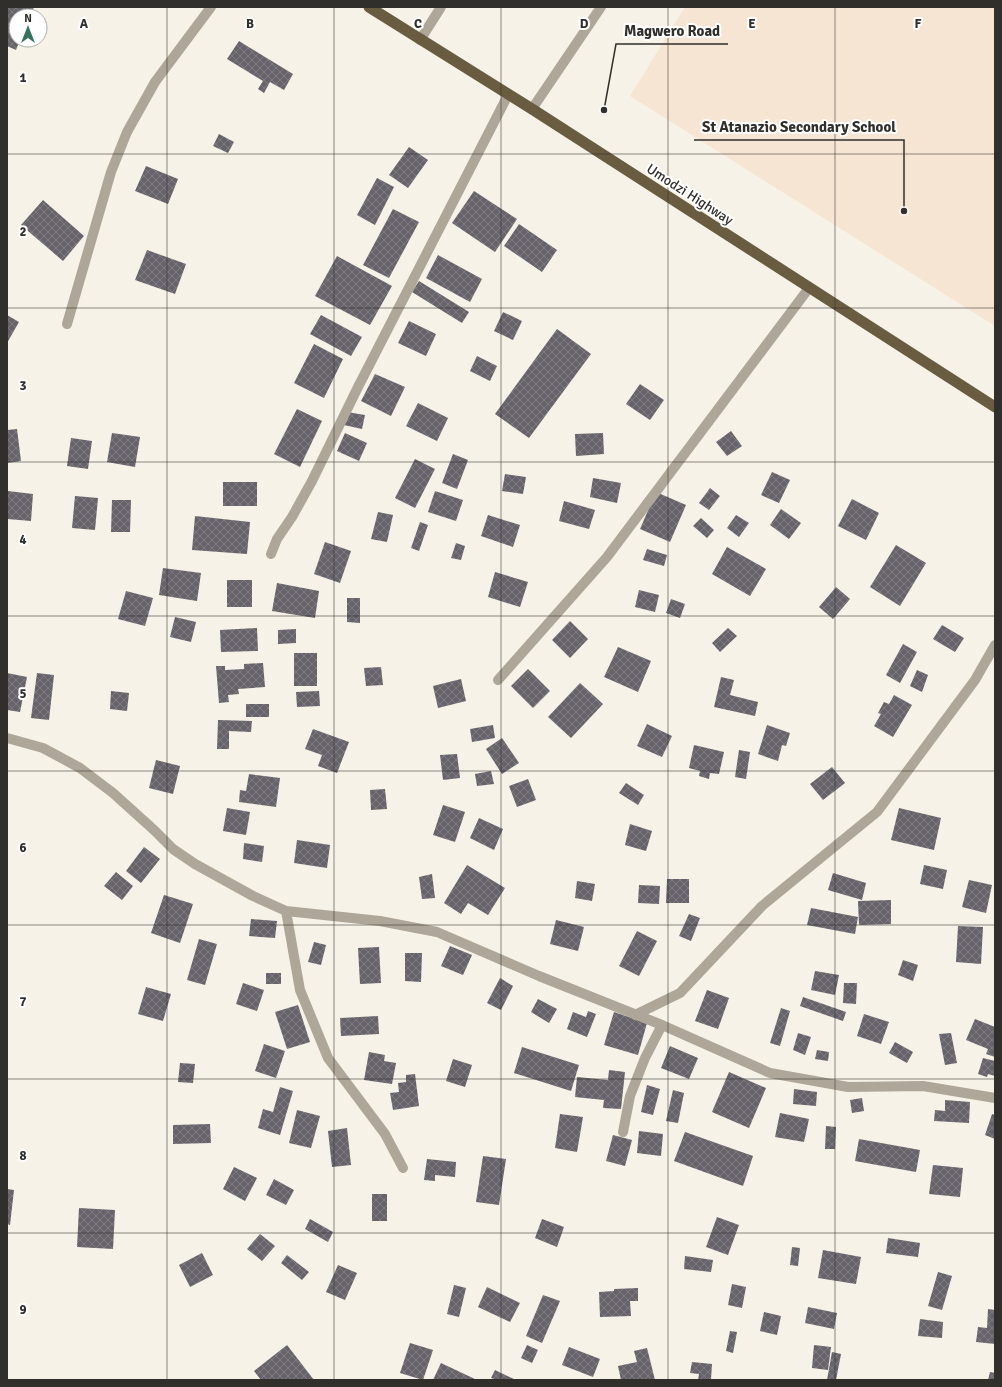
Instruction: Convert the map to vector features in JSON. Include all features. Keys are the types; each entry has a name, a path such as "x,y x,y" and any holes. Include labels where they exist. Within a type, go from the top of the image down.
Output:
{"highway":[{"name":"Umodzi Highway","path":"369,7 532,109 995,407"}],"street":[{"path":"67,324 111,172 127,132 155,82 212,7"},
{"path":"420,40 441,7"},
{"path":"532,109 601,7"},
{"path":"272,554 277,539 292,518 312,481 361,380 508,95"},
{"path":"498,680 607,557 809,288"},
{"path":"635,1015 680,993 762,906 877,812 975,680 995,645"},
{"path":"7,738 43,748 80,768 113,794 173,849 194,864 252,896 286,911 380,921 437,932 539,976 662,1025 770,1073 848,1087 923,1086 995,1098"},
{"path":"286,911 300,990 328,1058 385,1134 403,1168"},
{"path":"623,1132 630,1096 645,1058 662,1025"}],"shaded area":[{"path":"685,7 995,7 995,326 630,96"}],"building":[{"path":"7,7 34,7 8,8 7,46"},
{"path":"239,41 293,74 284,90 270,82 264,93 258,89 263,81 227,59"},
{"path":"219,134 234,142 228,153 213,146"},
{"path":"409,147 428,160 408,188 389,175"},
{"path":"146,166 178,179 168,204 135,191"},
{"path":"377,178 394,187 375,225 357,215"},
{"path":"474,191 517,219 495,252 452,223"},
{"path":"43,200 84,236 63,261 21,225"},
{"path":"393,209 419,222 389,278 363,265"},
{"path":"519,224 557,250 542,272 504,246"},
{"path":"147,250 186,264 175,294 135,280"},
{"path":"438,255 482,279 470,302 426,278"},
{"path":"337,256 392,286 370,325 315,296"},
{"path":"419,281 469,312 462,323 412,292"},
{"path":"503,312 522,321 513,340 494,331"},
{"path":"7,315 19,322 7,343"},
{"path":"321,315 362,337 351,356 310,334"},
{"path":"409,321 436,334 426,356 398,343"},
{"path":"557,329 591,354 529,438 495,414"},
{"path":"314,344 343,359 324,398 294,383"},
{"path":"477,356 497,366 490,381 470,371"},
{"path":"375,374 405,387 391,416 361,401"},
{"path":"640,384 664,400 650,420 626,404"},
{"path":"418,403 448,418 437,441 406,426"},
{"path":"297,409 322,421 300,467 274,454"},
{"path":"347,412 365,415 362,429 344,425"},
{"path":"17,429 21,461 7,463 7,430"},
{"path":"731,431 742,446 727,456 716,442"},
{"path":"112,433 140,437 135,467 107,462"},
{"path":"345,433 367,443 359,461 337,451"},
{"path":"603,433 604,454 576,456 575,434"},
{"path":"71,438 92,441 88,469 67,466"},
{"path":"453,454 468,460 457,489 442,483"},
{"path":"415,459 435,469 415,508 395,498"},
{"path":"772,472 790,480 779,503 761,495"},
{"path":"505,474 526,477 523,494 502,491"},
{"path":"593,478 621,483 617,503 590,497"},
{"path":"223,482 257,482 257,506 223,506"},
{"path":"710,488 720,496 709,510 699,503"},
{"path":"8,491 33,494 31,521 7,519"},
{"path":"435,491 463,500 456,521 428,512"},
{"path":"656,492 686,505 670,542 640,529"},
{"path":"75,496 98,498 95,530 72,528"},
{"path":"852,499 879,513 866,540 838,526"},
{"path":"112,500 131,500 130,532 111,532"},
{"path":"564,501 595,510 589,529 559,521"},
{"path":"781,509 801,523 789,539 770,525"},
{"path":"378,512 393,515 387,542 371,539"},
{"path":"488,515 520,525 513,547 481,536"},
{"path":"736,515 749,523 739,537 727,528"},
{"path":"195,516 250,522 247,554 192,550"},
{"path":"701,518 714,530 707,538 693,526"},
{"path":"420,522 428,525 419,551 411,548"},
{"path":"325,542 351,551 340,583 314,574"},
{"path":"456,543 465,546 461,560 451,558"},
{"path":"896,545 926,563 900,606 870,587"},
{"path":"727,547 766,569 750,596 712,574"},
{"path":"647,549 667,555 664,566 643,560"},
{"path":"163,568 201,573 197,601 159,595"},
{"path":"495,572 528,582 520,607 488,597"},
{"path":"227,580 252,580 252,607 227,607"},
{"path":"277,583 319,591 315,618 272,611"},
{"path":"836,587 850,599 833,619 819,607"},
{"path":"639,590 659,595 655,612 635,607"},
{"path":"126,591 153,598 145,626 118,619"},
{"path":"347,598 360,598 360,623 347,622"},
{"path":"671,599 685,604 680,618 666,613"},
{"path":"175,617 196,622 191,642 170,637"},
{"path":"570,621 588,639 570,658 552,640"},
{"path":"942,625 964,638 955,652 933,639"},
{"path":"257,628 258,651 221,652 220,630"},
{"path":"728,628 737,636 720,652 712,643"},
{"path":"296,629 296,643 278,644 278,630"},
{"path":"903,644 917,652 900,683 886,675"},
{"path":"618,647 651,661 638,692 604,677"},
{"path":"294,653 317,653 317,686 294,686"},
{"path":"263,663 265,687 238,689 239,694 228,695 229,702 219,703 216,666 225,666 225,670 244,669 244,664"},
{"path":"381,667 383,685 366,686 364,668"},
{"path":"528,669 550,691 533,708 511,686"},
{"path":"917,670 928,675 922,692 910,686"},
{"path":"7,673 27,677 20,712 7,710"},
{"path":"37,673 54,675 49,720 31,718"},
{"path":"721,677 734,680 730,695 758,702 755,716 714,707"},
{"path":"461,679 466,701 438,708 433,686"},
{"path":"580,683 603,704 571,738 548,717"},
{"path":"111,691 129,693 127,711 110,709"},
{"path":"319,691 320,706 297,707 296,692"},
{"path":"894,695 912,705 893,737 874,726 881,714 878,713 884,702 889,704"},
{"path":"246,704 269,704 269,717 246,717"},
{"path":"218,720 252,721 251,732 229,731 229,749 217,749"},
{"path":"647,724 672,736 662,757 637,746"},
{"path":"493,725 495,738 472,742 470,729"},
{"path":"767,725 790,733 786,746 782,745 778,761 758,754"},
{"path":"313,729 349,742 337,773 318,766 322,755 305,749"},
{"path":"502,738 519,763 502,774 486,749"},
{"path":"694,745 724,752 719,774 710,773 709,779 699,776 700,771 689,768"},
{"path":"739,750 750,752 746,779 735,777"},
{"path":"457,754 460,778 443,780 440,755"},
{"path":"156,760 180,766 173,794 149,788"},
{"path":"832,767 845,783 823,800 810,784"},
{"path":"491,771 494,784 477,786 475,774"},
{"path":"249,774 280,778 276,807 239,802 240,790 246,791"},
{"path":"528,779 536,800 517,807 509,786"},
{"path":"626,783 644,795 638,805 619,793"},
{"path":"385,789 387,809 371,810 370,790"},
{"path":"443,805 465,812 455,842 433,835"},
{"path":"227,808 250,812 246,835 223,831"},
{"path":"899,808 941,818 934,850 891,840"},
{"path":"479,818 503,829 494,850 470,838"},
{"path":"630,824 652,831 646,851 625,845"},
{"path":"297,840 330,845 327,868 294,863"},
{"path":"244,843 264,846 262,862 243,859"},
{"path":"144,847 160,859 141,883 126,871"},
{"path":"467,865 505,888 488,915 468,903 461,914 444,903"},
{"path":"924,865 947,870 943,889 920,884"},
{"path":"116,872 133,886 122,900 104,886"},
{"path":"833,873 866,883 862,900 828,890"},
{"path":"432,874 435,898 422,899 419,877"},
{"path":"667,879 689,879 689,903 666,903"},
{"path":"969,880 992,885 986,913 962,907"},
{"path":"577,881 595,884 592,901 575,898"},
{"path":"639,885 660,886 659,904 638,903"},
{"path":"164,895 193,904 180,943 151,933"},
{"path":"891,900 891,924 859,925 858,901"},
{"path":"811,908 858,917 855,934 807,925"},
{"path":"689,914 700,918 691,941 679,936"},
{"path":"251,919 277,921 275,938 249,936"},
{"path":"556,920 584,927 578,951 550,944"},
{"path":"958,926 983,927 981,964 956,962"},
{"path":"637,931 657,941 639,976 619,966"},
{"path":"199,939 217,944 205,985 187,980"},
{"path":"314,942 326,945 321,965 308,962"},
{"path":"450,946 472,955 463,975 441,966"},
{"path":"379,947 381,983 360,984 358,948"},
{"path":"405,953 422,953 421,982 405,981"},
{"path":"903,960 918,965 913,981 898,975"},
{"path":"815,971 839,975 835,995 811,990"},
{"path":"266,973 281,973 281,984 266,984"},
{"path":"500,978 513,986 501,1010 487,1003"},
{"path":"243,983 264,990 257,1011 236,1004"},
{"path":"844,983 857,983 856,1004 843,1003"},
{"path":"146,987 171,994 163,1021 138,1014"},
{"path":"707,990 729,998 718,1029 695,1021"},
{"path":"803,997 846,1012 843,1021 800,1006"},
{"path":"538,999 557,1009 549,1023 531,1012"},
{"path":"298,1005 310,1042 287,1049 275,1012"},
{"path":"781,1008 790,1011 780,1046 770,1043"},
{"path":"588,1011 596,1014 587,1037 567,1029 573,1012 586,1017"},
{"path":"614,1012 647,1023 638,1055 604,1045"},
{"path":"864,1014 889,1022 881,1044 857,1036"},
{"path":"378,1016 379,1034 341,1036 340,1018"},
{"path":"975,1019 995,1027 995,1057 986,1054 988,1049 966,1040"},
{"path":"798,1033 811,1037 805,1055 793,1050"},
{"path":"951,1033 957,1063 945,1065 939,1034"},
{"path":"895,1042 913,1052 907,1063 889,1053"},
{"path":"264,1044 285,1051 276,1078 255,1071"},
{"path":"670,1046 698,1058 689,1079 661,1068"},
{"path":"522,1047 579,1065 571,1091 514,1073"},
{"path":"817,1050 829,1052 828,1061 815,1059"},
{"path":"369,1052 385,1055 384,1061 396,1063 392,1084 364,1080"},
{"path":"983,1058 995,1061 995,1076 988,1074 987,1077 978,1074"},
{"path":"453,1059 472,1065 465,1087 446,1081"},
{"path":"180,1063 195,1064 193,1083 178,1082"},
{"path":"609,1070 625,1072 621,1109 603,1108 604,1100 575,1097 577,1077 608,1080"},
{"path":"729,1072 766,1088 749,1128 712,1112"},
{"path":"415,1074 419,1106 393,1110 390,1093 399,1092 398,1083 406,1082 406,1075"},
{"path":"647,1085 660,1089 653,1115 641,1112"},
{"path":"280,1087 293,1091 280,1135 258,1128 263,1109 273,1112"},
{"path":"794,1089 817,1092 816,1106 793,1104"},
{"path":"673,1090 684,1093 678,1123 666,1121"},
{"path":"862,1098 864,1111 852,1113 850,1100"},
{"path":"945,1100 970,1102 969,1123 934,1121 935,1110 945,1111"},
{"path":"297,1110 320,1116 311,1148 289,1143"},
{"path":"780,1113 809,1119 804,1142 775,1137"},
{"path":"560,1114 583,1117 577,1152 555,1148"},
{"path":"992,1114 995,1115 995,1139 985,1135"},
{"path":"210,1124 211,1143 173,1144 173,1125"},
{"path":"826,1126 836,1127 835,1149 825,1149"},
{"path":"347,1128 351,1165 332,1167 328,1131"},
{"path":"639,1131 663,1134 661,1156 637,1153"},
{"path":"685,1132 753,1156 743,1186 674,1161"},
{"path":"613,1135 632,1140 625,1166 606,1161"},
{"path":"859,1139 920,1150 916,1172 855,1161"},
{"path":"483,1156 506,1159 499,1205 476,1202"},
{"path":"427,1159 456,1162 455,1177 435,1175 435,1181 424,1180"},
{"path":"933,1165 963,1168 960,1197 929,1194"},
{"path":"234,1167 257,1178 245,1201 223,1189"},
{"path":"274,1179 294,1190 286,1205 266,1195"},
{"path":"7,1189 14,1190 10,1225 7,1224"},
{"path":"372,1194 387,1194 387,1221 372,1221"},
{"path":"79,1208 115,1210 113,1249 77,1247"},
{"path":"717,1217 739,1225 728,1255 706,1247"},
{"path":"310,1219 333,1232 328,1242 305,1229"},
{"path":"542,1219 564,1227 557,1247 535,1238"},
{"path":"260,1234 275,1246 262,1261 247,1249"},
{"path":"888,1238 920,1243 918,1257 886,1253"},
{"path":"792,1247 800,1248 798,1266 790,1265"},
{"path":"823,1250 861,1257 856,1284 818,1278"},
{"path":"202,1253 213,1275 190,1287 179,1265"},
{"path":"287,1255 309,1272 302,1280 281,1263"},
{"path":"685,1256 713,1260 711,1272 684,1269"},
{"path":"338,1265 357,1273 345,1300 326,1292"},
{"path":"938,1272 952,1276 942,1310 928,1306"},
{"path":"732,1284 746,1287 742,1308 728,1305"},
{"path":"454,1285 466,1288 459,1317 447,1314"},
{"path":"487,1287 520,1303 510,1322 478,1307"},
{"path":"638,1288 638,1301 630,1301 631,1316 600,1317 599,1292 614,1291 614,1289"},
{"path":"543,1295 560,1301 542,1343 526,1336"},
{"path":"808,1307 837,1313 834,1329 805,1323"},
{"path":"988,1309 995,1310 995,1344 976,1342 978,1327 987,1328"},
{"path":"764,1312 781,1316 777,1335 760,1331"},
{"path":"920,1319 943,1322 942,1338 918,1336"},
{"path":"730,1331 737,1332 733,1353 726,1351"},
{"path":"410,1343 433,1350 423,1380 400,1373"},
{"path":"287,1345 314,1380 261,1380 254,1371"},
{"path":"527,1345 538,1350 532,1363 521,1358"},
{"path":"814,1345 831,1347 828,1370 812,1368"},
{"path":"569,1347 600,1359 593,1377 562,1365"},
{"path":"647,1348 655,1380 621,1380 618,1366 637,1362 634,1351"},
{"path":"832,1352 841,1354 836,1380 827,1380"},
{"path":"692,1362 712,1364 711,1380 698,1380 699,1374 690,1373"},
{"path":"441,1363 477,1380 433,1380"},
{"path":"495,1370 516,1380 497,1380 491,1378"},
{"path":"990,1372 995,1373 995,1380 988,1380"}],"place":[{"name":"Magwero Road","path":"604,110"},
{"name":"St Atanazio Secondary School","path":"904,211"}]}
